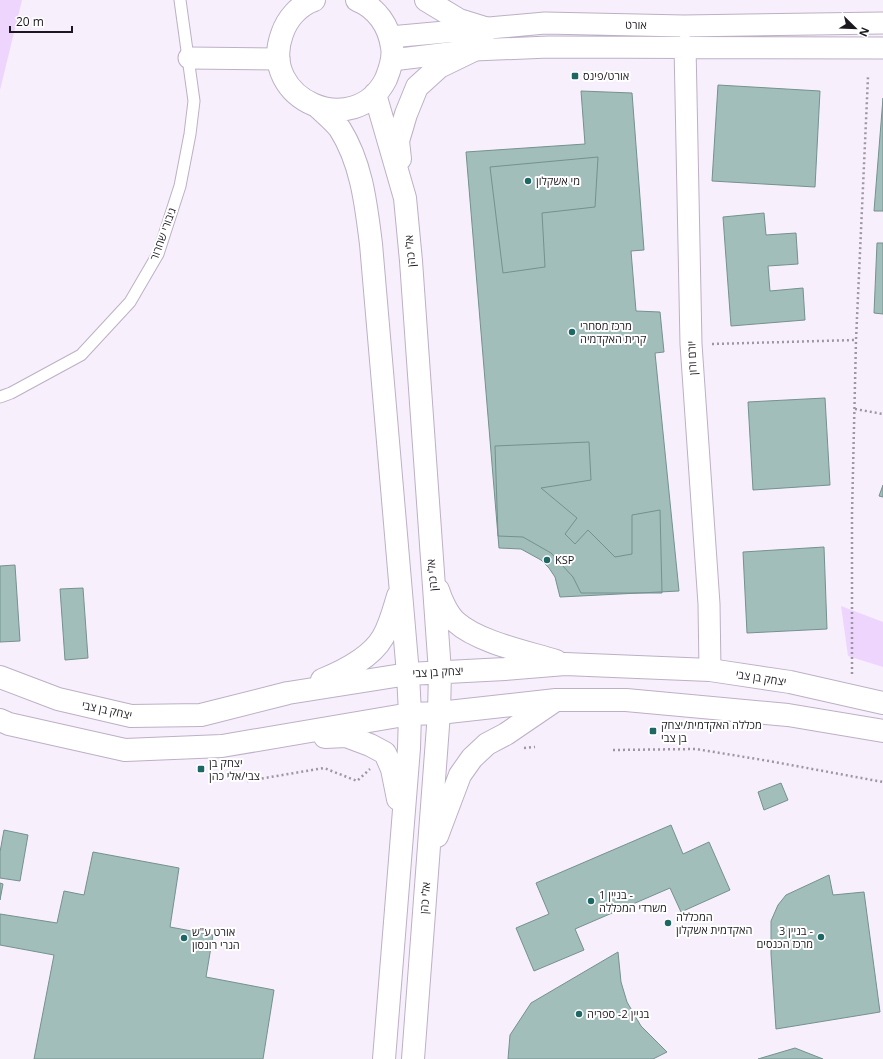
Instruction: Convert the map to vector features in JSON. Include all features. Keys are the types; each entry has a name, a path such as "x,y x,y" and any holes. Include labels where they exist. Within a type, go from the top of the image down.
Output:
{"street":[{"path":"314,0 295,12 285,26 279,42 279,59 283,75 291,89 303,100 318,108 339,128 354,157 364,188 372,244 402,583 410,714 409,748 384,1059"},
{"path":"426,0 459,20 488,29"},
{"path":"318,108 333,110 348,108 363,103 375,94 386,78 392,60 390,37 386,27 368,3"},
{"name":"אורט","path":"390,37 545,23 684,26 883,23"},
{"name":"אורט","path":"392,60 474,50 549,47 685,46 883,48"},
{"name":"יורם ורון","path":"685,46 691,344 709,604 710,670"},
{"path":"405,198 398,141 406,114 417,87 439,66 474,50"},
{"path":"189,58 279,59"},
{"name":"אלי כהן","path":"375,94 405,198 411,261 431,571 440,672 439,713 413,1059"},
{"path":"431,571 441,599 455,622 477,636 565,664"},
{"path":"288,693 342,672 374,648 383,637 402,583"},
{"name":"יצחק בן צבי","path":"0,677 58,699 131,716 201,715 288,693 408,674 565,664 710,670 790,682 883,703"},
{"path":"428,860 460,775 472,758 488,744 506,734 556,700"},
{"path":"0,720 9,724 125,750 222,746 410,714 439,713 556,700 626,700 704,706 788,716 883,731"},
{"path":"274,737 346,736 370,745 385,753 392,769 396,787 401,839"}],"lane":[{"name":"גיבורי שחרור","path":"0,397 11,393 81,355 130,302 158,254 180,186 190,134 194,102 180,0"}],"path":[{"path":"852,675 852,514 854,409 868,77"},
{"path":"691,344 856,340"},
{"path":"854,409 883,414"},
{"path":"613,750 696,749 883,782"},
{"path":"247,781 324,768 357,781 385,753"}],"shaded area":[{"path":"0,0 22,0 0,90"},
{"path":"841,606 883,622 883,667 848,656"}],"building":[{"path":"718,85 820,91 815,187 712,181"},
{"name":"מרכז מסחרי קרית האקדמיה","path":"581,91 632,93 644,250 631,251 636,311 660,312 664,352 655,353 679,591 560,597 555,577 541,560 521,549 499,548 466,152 585,144"},
{"path":"883,98 883,211 874,211"},
{"path":"598,157 595,207 542,213 545,267 503,273 490,167"},
{"path":"764,213 766,235 796,233 798,264 768,266 770,291 803,288 805,320 731,326 723,217"},
{"path":"877,243 883,243 883,314 874,313"},
{"path":"825,398 830,485 753,490 748,402"},
{"path":"589,442 591,480 541,488 577,518 565,534 575,544 588,530 615,557 632,554 632,515 660,510 662,593 581,593 573,577 551,553 523,537 498,536 495,446"},
{"path":"883,485 883,497 879,496"},
{"path":"824,547 827,629 747,633 743,552"},
{"path":"15,565 20,641 0,642 0,566"},
{"path":"83,588 88,658 65,660 60,589"},
{"path":"781,783 788,800 764,810 758,792"},
{"name":"בניין 1 - משרדי המכללה","path":"671,825 683,854 709,842 730,890 681,912 670,888 575,929 584,950 534,971 516,928 549,914 536,883"},
{"path":"4,830 28,835 20,881 0,878 0,852"},
{"path":"93,852 179,868 170,927 213,935 206,977 274,990 263,1059 34,1059 54,955 0,945 0,914 57,923 64,891 84,895"},
{"name":"בניין 3 - מרכז הכנסים","path":"829,875 833,895 864,892 880,1012 776,1029 771,954 771,921 778,905 786,895"},
{"path":"0,883 3,884 0,900"},
{"name":"בניין 2- ספריה","path":"618,952 621,982 627,1002 641,1026 667,1052 653,1059 508,1059 510,1035 531,1003"},
{"path":"795,1048 823,1059 758,1059"}],"place":[{"name":"אורט/פינס","path":"575,76"},
{"name":"מי אשקלון","path":"528,181"},
{"name":"מרכז מסחרי קרית האקדמיה","path":"572,332"},
{"name":"KSP","path":"547,560"},
{"name":"מכללה האקדמית/יצחק בן צבי","path":"653,731"},
{"name":"יצחק בן צבי/אלי כהן","path":"201,769"},
{"name":"בניין 1 - משרדי המכללה","path":"591,901"},
{"name":"המכללה האקדמית אשקלון","path":"668,923"},
{"name":"בניין 3 - מרכז הכנסים","path":"821,937"},
{"name":"אורט ע\"ש הנרי רונסון","path":"184,938"},
{"name":"בניין 2- ספריה","path":"579,1014"}]}
